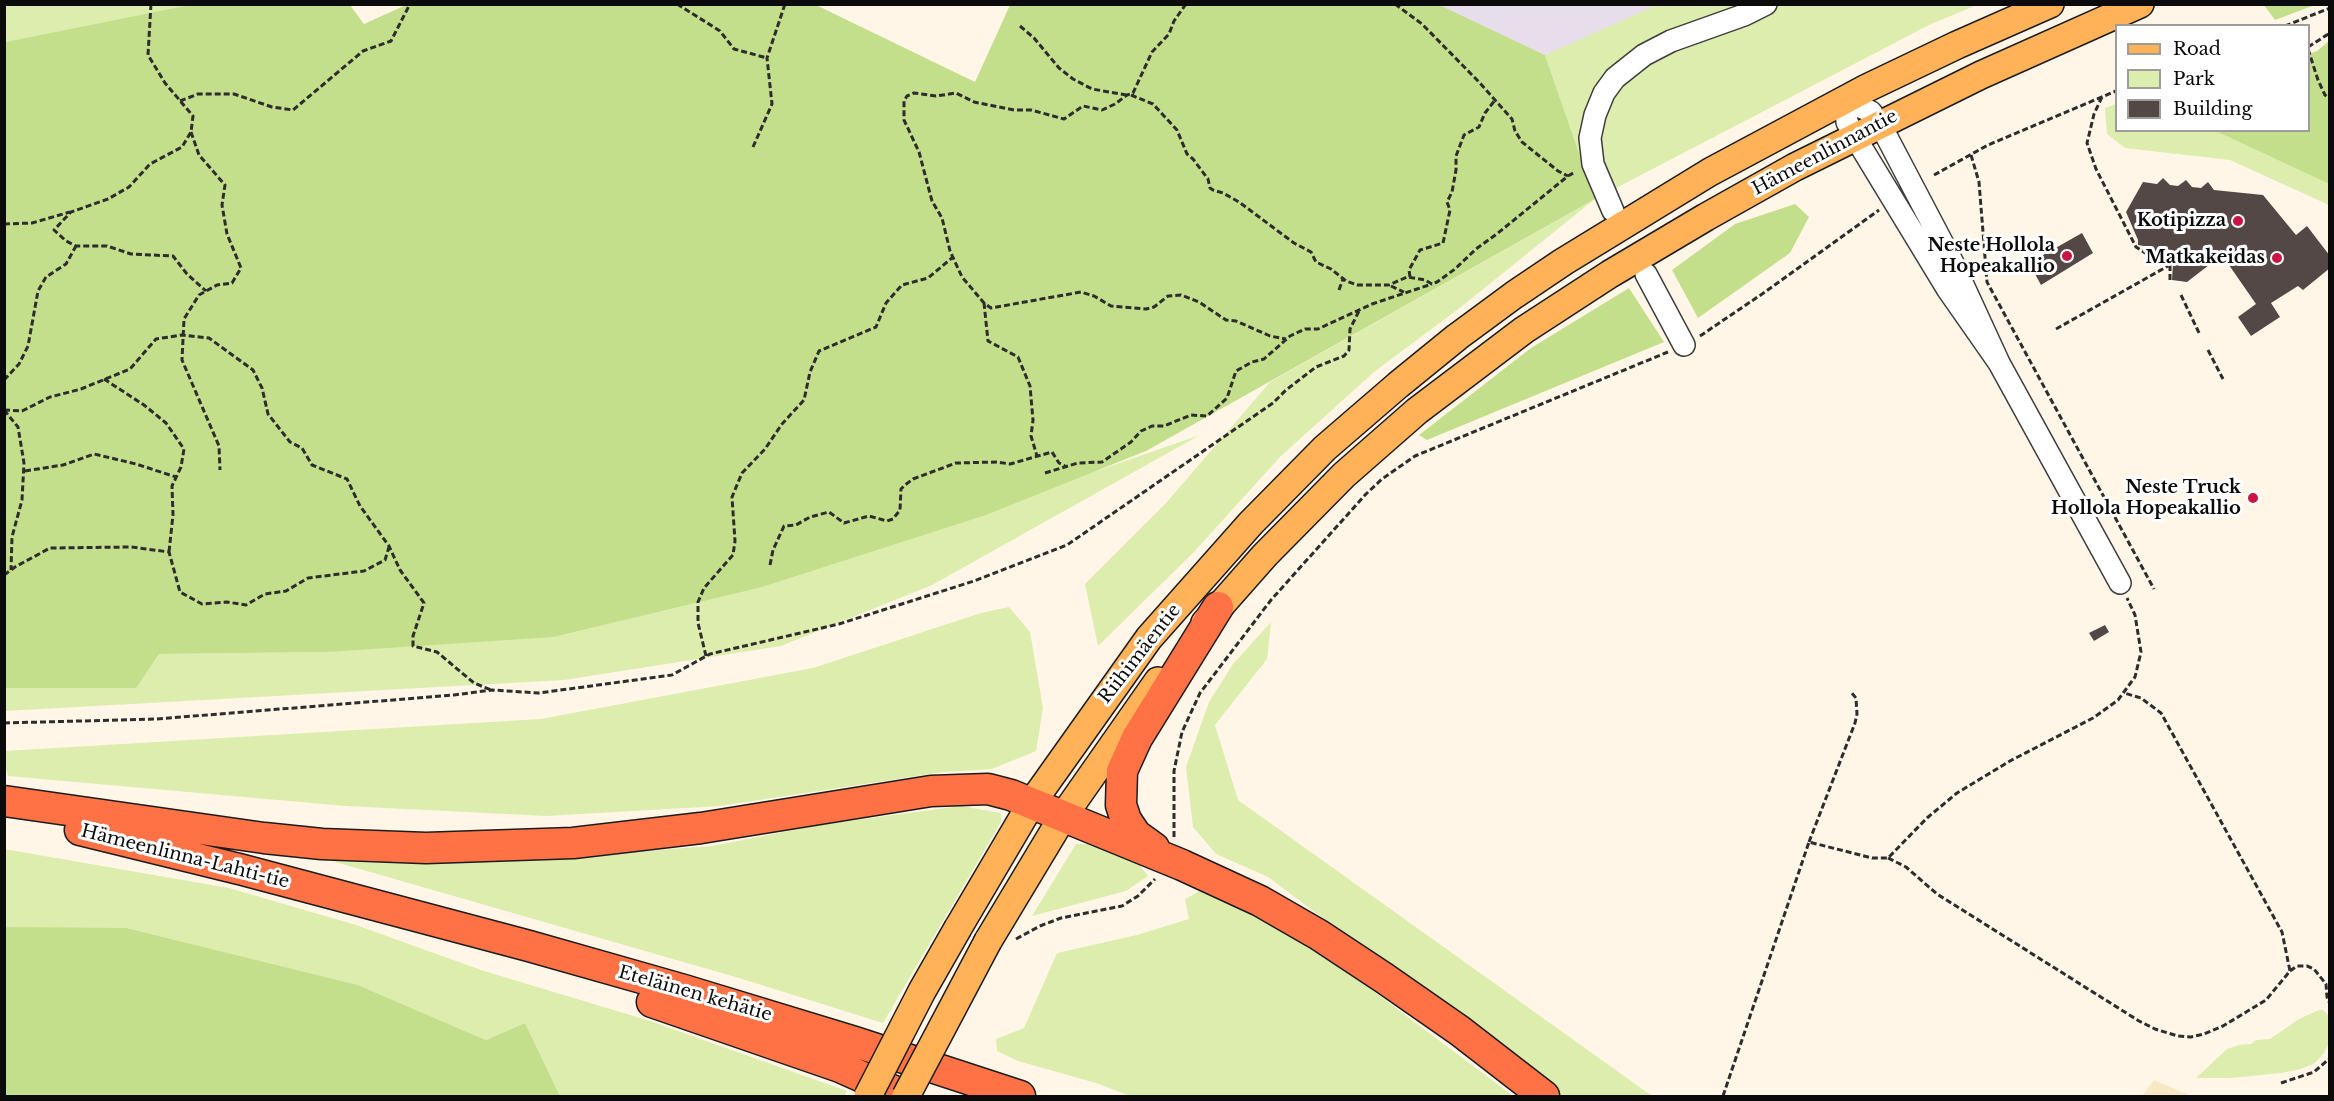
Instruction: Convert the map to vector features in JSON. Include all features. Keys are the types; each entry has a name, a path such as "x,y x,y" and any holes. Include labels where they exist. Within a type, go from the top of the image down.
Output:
{"highway":[{"path":"1172,860 1136,835 1126,820 1121,805 1122,771 1137,738 1218,607"},
{"path":"4,801 264,838 322,844 415,848 594,841 700,828 782,813 958,789 988,789 1011,795 1062,818 1172,860 1260,901 1319,935 1460,1031 1544,1096"},
{"name":"Hämeenlinna-Lahti-tie","path":"4,814 141,843 365,904"},
{"path":"365,904 791,1049 840,1067 905,1096"},
{"name":"Eteläinen kehätie","path":"365,904 529,946 684,990 855,1042 1020,1096"}],"main road":[{"name":"Hämeenlinnantie","path":"1514,295 1701,177 1845,99 1957,45 2050,4"},
{"name":"Hämeenlinnantie","path":"1524,330 1610,274 1706,217 1855,137 1981,75 2140,4"},
{"name":"Riihimäentie","path":"868,1096 922,991 1031,804 1149,638 1251,523 1325,448 1457,337 1514,295"},
{"name":"Riihimäentie","path":"905,1096 1000,942 1062,818 1137,710 1218,607 1265,555 1344,475 1417,411 1524,330"}],"street":[{"path":"1613,211 1593,164 1590,138 1595,115 1604,93 1615,78 1631,64 1671,40 1744,15 1766,4"},
{"path":"1845,99 1871,112 1880,124 1949,253 1999,363 2120,583"},
{"path":"1845,99 1847,122 1855,137 1942,280 1999,363"},
{"path":"1646,274 1684,345"}],"path":[{"path":"4,224 32,223 108,199 129,187 150,164 182,147 191,132 193,116 165,83 148,55 151,4"},
{"path":"180,101 198,94 234,94 272,107 293,110 363,51 390,41 410,4"},
{"path":"677,4 720,31 734,49 767,58"},
{"path":"753,147 772,104 767,58 785,4"},
{"path":"1186,4 1174,21 1169,34 1152,52 1136,89 1102,110 1083,106 1064,119 1031,110 1014,110 974,102 956,93 936,96 914,93 907,96 903,106 904,120 924,166 932,201 942,218 952,257 962,277 984,303 992,308 1081,292 1095,296 1111,306 1146,309 1154,307 1168,296 1181,296 1199,302 1229,321 1236,321 1270,336 1286,339"},
{"path":"1395,4 1422,24 1495,100 1512,119 1515,131 1522,142 1558,171 1568,176"},
{"path":"2290,24 2330,8"},
{"path":"1020,26 1059,68 1073,79 1092,89 1129,95 1153,104 1176,130 1187,154 1193,159 1213,190 1239,202 1294,243 1311,252 1316,262 1331,268 1343,279 1357,285 1389,285 1410,277 1432,284"},
{"path":"2310,47 2330,33"},
{"path":"2310,54 2318,80 2325,95 2330,99"},
{"path":"1934,175 1988,145 2115,91"},
{"path":"2102,97 2094,114 2087,143 2096,169 2136,247 2161,263 2170,265"},
{"path":"1410,277 1409,270 1420,250 1443,243 1450,210 1447,202 1452,192 1456,156 1464,135 1479,127 1485,113 1495,100"},
{"path":"191,132 200,155 225,185 222,205 227,234 241,268 232,283 217,285 199,295 184,318 182,360 219,446 220,470"},
{"path":"1971,155 1980,182 1987,282 2154,589"},
{"path":"1045,473 1078,463 1102,462 1131,442 1141,431 1152,426 1164,426 1191,415 1207,416 1227,398 1236,371 1252,362 1264,359 1286,339 1305,329 1318,329 1372,304 1442,280 1476,249 1568,176 1593,164"},
{"path":"1000,942 1061,918 1122,906 1146,890 1172,860 1174,771 1182,732 1200,693 1272,600 1382,479 1415,456 1617,375 1684,345 1732,315 1886,204"},
{"path":"70,212 54,230 66,241 76,246 107,246 131,254 173,256 186,274 206,291"},
{"path":"4,380 19,364 28,346 38,291 46,277 66,264 76,246"},
{"path":"706,656 698,623 698,602 704,588 734,555 732,496 742,473 765,449 782,424 804,400 810,372 819,351 876,327 886,303 902,285 928,278 952,257"},
{"path":"2170,265 2170,280"},
{"path":"2056,328 2170,265"},
{"path":"1339,290 1343,279"},
{"path":"1389,285 1405,292"},
{"path":"2181,295 2200,335"},
{"path":"984,303 988,341 1018,357 1030,386 1033,420 1031,436 1037,457"},
{"path":"4,723 157,719 492,690 539,693 672,675 706,656 840,624 974,581 1067,545 1273,403 1316,367 1344,356 1349,350 1350,329 1359,311"},
{"path":"4,410 22,411 50,397 130,369 156,339 183,335 209,338 253,370 262,388 268,414 290,442 302,448 312,465 347,479 360,506 389,546 400,570 424,603 413,636 413,646 438,652 474,683 492,690"},
{"path":"2208,350 2223,379"},
{"path":"104,380 144,405 166,423 184,449 181,467 172,486 173,514 169,552 180,592 202,604 227,602 246,605 265,594 286,591 308,578 363,571 385,560 389,546"},
{"path":"4,410 18,427 24,471 22,500 12,537 11,570"},
{"path":"770,565 773,550 784,526 796,525 810,517 829,512 844,524 869,516 887,521 893,519 900,510 901,489 913,479 956,463 1010,464 1052,452 1059,463 1069,467"},
{"path":"24,471 63,465 94,454 176,477"},
{"path":"4,575 50,548 131,547 169,552"},
{"path":"1888,858 1957,793 2010,761 2093,718 2124,693 2135,677 2141,652 2135,615 2120,583"},
{"path":"1723,1096 1809,842 1855,723 1856,698 1850,691"},
{"path":"2124,693 2141,699 2161,713 2282,932 2290,970"},
{"path":"1809,842 1872,858 1888,858 1906,867 1937,894 2155,1029 2178,1036 2191,1037 2204,1034 2242,1015 2266,999 2290,970 2297,966 2314,969 2326,984 2330,1004"},
{"path":"2281,1083 2314,1072 2330,1058"}],"shaded area":[{"path":"1437,5 1686,5 1545,55"},
{"path":"2154,1080 2191,1096 2142,1096"}],"green space":[{"path":"195,4 350,5 364,24 406,5 814,4 975,82 1010,5 1437,4 1545,55 1595,199 1146,451 986,515 762,587 553,637 327,652 159,654 136,688 5,688 5,42"},
{"path":"5,5 195,5 5,42"},
{"path":"1657,5 1977,5 1931,24 1595,199 1545,55"},
{"path":"2264,5 2315,5 2275,20"},
{"path":"2329,41 2329,184 2218,132 2310,132 2310,54"},
{"path":"2115,104 2115,132 2219,132 2329,184 2329,205 2230,160 2125,148 2107,134 2105,108"},
{"path":"1595,199 1461,307 1374,372 1280,457 1193,553 1098,646 1085,584 1166,503 1270,382"},
{"path":"1795,204 1809,217 1790,253 1698,318 1672,270 1735,224"},
{"path":"1629,288 1664,342 1427,440 1419,435 1531,348"},
{"path":"1200,435 932,585 781,646 564,680 5,711 5,688 135,688 159,654 327,652 762,587"},
{"path":"1009,607 1030,632 1043,708 1036,751 992,769 943,772 720,806 546,816 345,806 8,776 5,764 5,751 541,719 813,668 981,613"},
{"path":"1271,622 1267,659 1215,725 1238,800 1652,1096 1560,1096 1268,877 1216,854 1193,827 1186,767 1209,702 1233,664"},
{"path":"961,806 1001,813 1001,822 883,1023 739,978 311,855 521,860 712,846 819,825"},
{"path":"1076,844 1090,844 1138,863 1148,876 1126,891 1032,916"},
{"path":"4,849 229,888 356,925 481,970 650,1021 847,1091 844,1096 560,1096 525,1023 486,1040 358,985 127,928 5,929"},
{"path":"1206,888 1263,918 1368,987 1513,1096 1130,1096 1096,1083 1018,1061 997,1051 996,1039 1024,1028 1057,953 1137,935 1189,919 1185,899"},
{"path":"4,928 127,928 358,985 486,1040 525,1023 560,1096 5,1096"},
{"path":"2323,1010 2328,1015 2329,1043 2315,1063 2301,1069 2281,1073 2230,1078 2196,1078 2227,1049 2251,1044 2256,1040 2270,1039 2299,1019"}],"building":[{"name":"Matkakeidas","path":"2163,178 2170,185 2178,186 2186,180 2192,187 2201,188 2208,182 2214,190 2263,195 2296,235 2307,226 2330,256 2330,268 2303,290 2298,286 2271,303 2280,317 2251,336 2238,317 2256,304 2222,255 2187,282 2172,280 2173,263 2179,259 2172,250 2163,249 2156,255 2149,247 2138,245 2126,212 2143,182 2157,184"},
{"path":"2082,233 2093,253 2041,285 2029,263"},
{"path":"2105,625 2109,632 2094,641 2089,633"}],"place":[{"name":"Kotipizza","path":"2238,221"},
{"name":"Neste Hollola Hopeakallio","path":"2067,256"},
{"name":"Matkakeidas","path":"2277,258"},
{"name":"Neste Truck Hollola Hopeakallio","path":"2253,498"}]}
